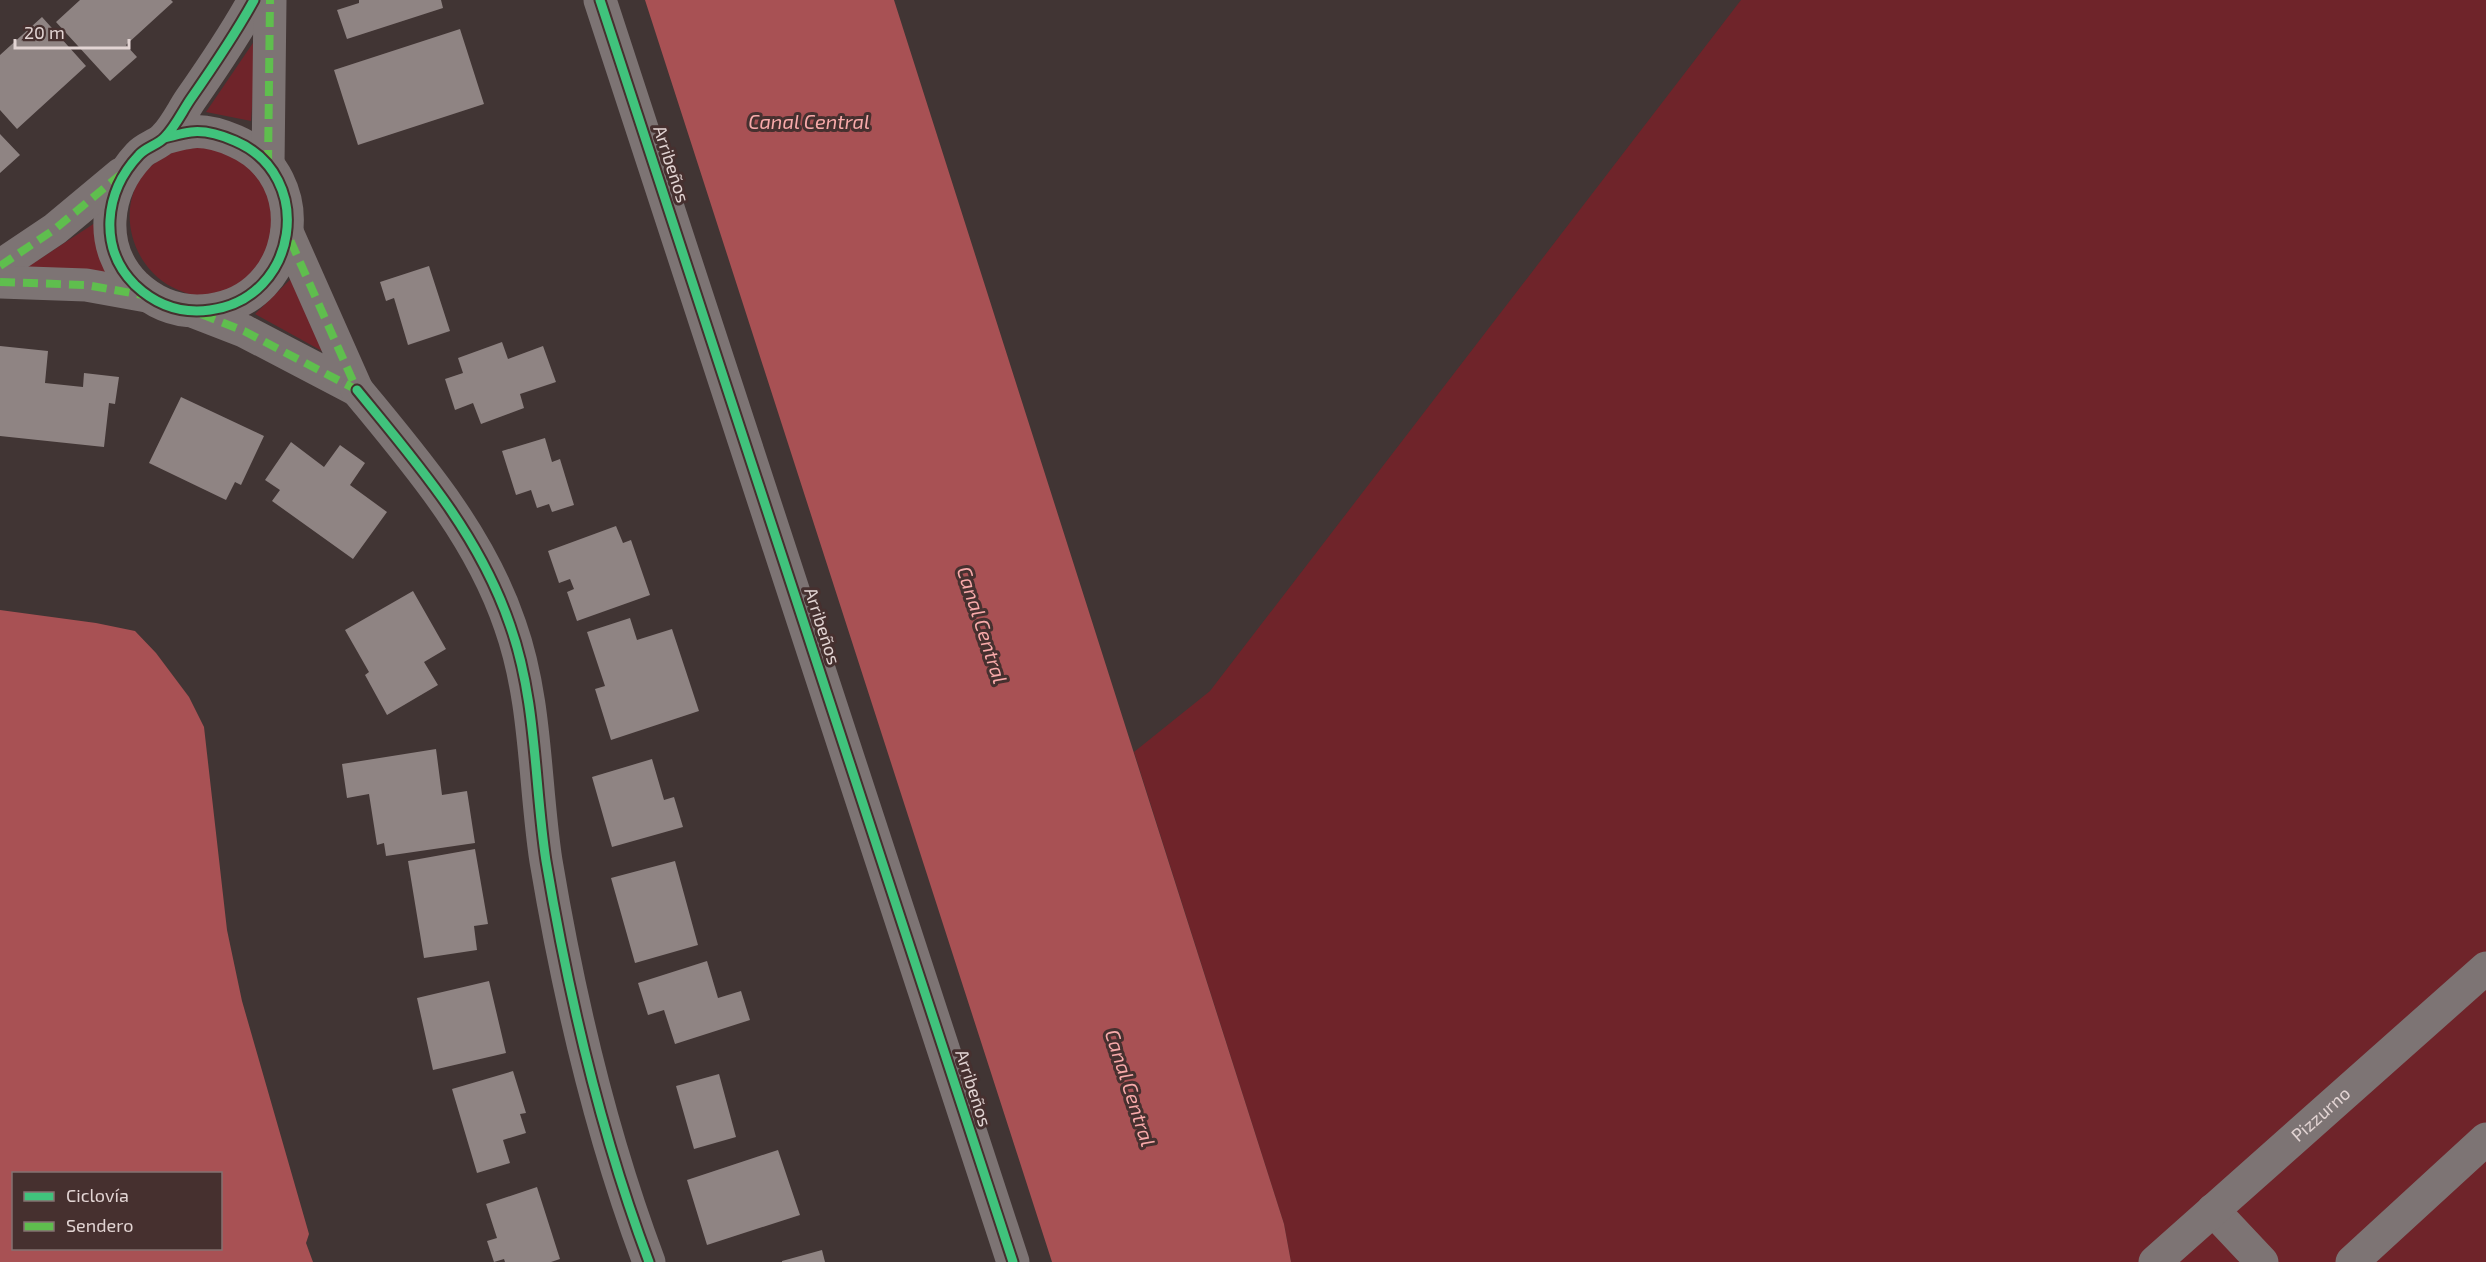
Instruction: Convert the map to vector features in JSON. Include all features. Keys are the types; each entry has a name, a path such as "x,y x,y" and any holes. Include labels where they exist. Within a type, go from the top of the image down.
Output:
{"street":[{"path":"164,138 233,38 254,0"},
{"path":"268,165 266,128 270,0"},
{"name":"Arribeños","path":"600,0 1013,1262"},
{"path":"0,266 56,229 123,173 141,153 164,138 192,132 220,134 247,146 268,165 281,185 287,208 287,232 280,258 267,280 246,298 230,305 195,312"},
{"path":"123,173 111,198 109,226 114,253 127,277 147,296 170,308 195,312 244,331 357,390"},
{"path":"287,232 357,390 450,506 475,545 510,625 524,675 546,859 569,986 603,1126 649,1262"},
{"path":"0,282 86,285 147,296"},
{"name":"Pizzurno","path":"2155,1262 2486,968"},
{"path":"2352,1262 2486,1138"},
{"path":"2213,1210 2262,1262"}],"shaded area":[{"path":"1741,0 2486,0 2486,1262 1291,1262 1284,1224 1134,752 1210,691"},
{"path":"257,37 251,121 206,112"},
{"path":"194,144 245,154 282,219 251,281 218,294 203,296 189,294 172,287 157,277 137,249 131,232 132,198 139,181 160,159"},
{"path":"101,219 116,274 26,268"},
{"path":"297,273 331,356 255,314"}],"water":[{"name":"Canal Central","path":"645,0 894,0 1284,1224 1291,1262 1052,1262"},
{"path":"0,610 96,623 135,631 156,653 189,697 204,727 227,930 242,1001 309,1234 306,1243 313,1262 0,1262"}],"building":[{"path":"80,0 171,0 173,2 126,45 137,57 110,81 56,22"},
{"path":"359,0 441,0 443,8 347,39 337,10 359,3"},
{"path":"42,17 86,66 17,129 0,110 0,55"},
{"path":"460,29 484,104 358,145 334,70"},
{"path":"0,134 20,155 0,173"},
{"path":"429,266 450,331 408,345 394,298 386,301 380,282"},
{"path":"502,342 508,359 543,346 556,382 520,394 524,408 481,424 473,403 455,410 445,379 463,373 458,358"},
{"path":"0,346 48,351 45,383 83,387 84,373 119,377 115,404 109,403 104,447 0,436"},
{"path":"181,397 264,436 241,485 235,482 226,500 149,463"},
{"path":"545,438 552,462 560,459 574,505 552,512 549,504 537,508 531,490 516,495 502,451"},
{"path":"291,442 324,467 340,445 365,463 350,485 387,512 353,559 272,501 280,490 265,480"},
{"path":"616,526 623,543 631,540 650,595 577,621 567,592 574,589 570,579 559,583 548,551"},
{"path":"413,591 446,649 424,662 438,685 387,715 365,675 369,672 345,630"},
{"path":"630,618 637,640 672,629 699,711 611,740 595,689 605,686 587,632"},
{"path":"436,749 442,795 467,791 475,843 386,856 384,843 377,845 369,794 347,798 342,764"},
{"path":"652,759 664,800 674,797 683,827 612,847 592,777"},
{"path":"475,849 488,924 474,926 477,950 424,958 408,861"},
{"path":"675,861 698,945 635,963 611,878"},
{"path":"707,961 718,998 741,991 750,1020 675,1044 664,1010 648,1015 638,983"},
{"path":"489,981 506,1053 433,1070 417,998"},
{"path":"513,1071 526,1113 520,1114 526,1133 503,1140 510,1163 477,1173 452,1089"},
{"path":"719,1074 736,1137 694,1149 676,1086"},
{"path":"778,1150 800,1215 707,1245 687,1180"},
{"path":"537,1187 560,1259 551,1262 505,1262 504,1259 494,1262 487,1241 497,1238 486,1204"},
{"path":"822,1250 825,1262 782,1262 782,1261"}],"marked path":[{"path":"268,165 270,0"},
{"path":"0,266 55,229 120,175"},
{"path":"201,314 244,331 357,390 287,233"},
{"path":"0,282 86,285 143,295"}],"cycle path":[{"path":"164,138 184,133 208,132 235,141 261,158 278,181 286,207 286,234 278,261 263,284 240,301 199,311 179,309 160,303 135,285 123,270 115,254 110,220 118,186 127,170 142,152 162,140 172,129 254,0"},
{"path":"600,0 1013,1262"},
{"path":"357,390 424,472 464,530 497,592 510,625 525,683 534,742 546,861 576,1014 615,1164 649,1262"}]}
